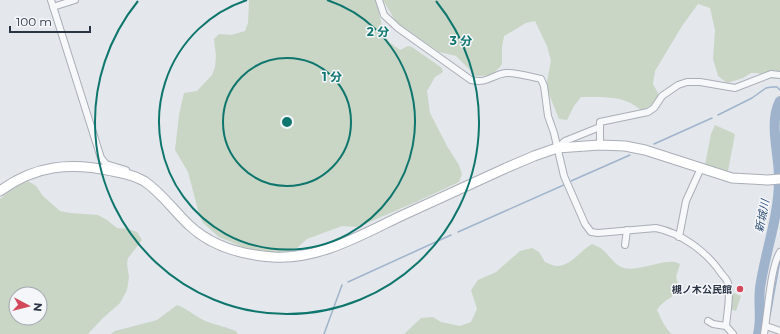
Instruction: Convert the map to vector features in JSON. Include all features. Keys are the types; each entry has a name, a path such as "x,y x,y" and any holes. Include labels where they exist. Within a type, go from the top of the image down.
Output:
{"street":[{"path":"51,0 101,158 106,164 138,173 138,178"},
{"path":"53,7 75,0"},
{"path":"379,0 384,14 398,28 471,80 478,82 487,81 497,75 509,72 540,79 544,86 548,116 554,133 564,176 585,224 591,232 598,233 656,228 678,237 704,253 714,262 728,282 729,291 726,326"},
{"path":"600,145 600,122 648,112 654,108 662,96 678,85 687,82 700,82 735,88 771,74 780,75"},
{"path":"557,148 565,141 600,127"},
{"path":"0,191 12,182 42,169 70,166 95,167 122,173 138,178 160,194 189,226 215,244 254,255 285,257 328,249 520,162 557,148 600,145 625,146 645,150 732,178 768,180 780,179"},
{"path":"678,237 686,201 701,168"},
{"path":"625,246 627,230"},
{"path":"764,334 774,273 780,252"},
{"path":"708,321 713,324 726,326 733,334"},
{"path":"766,326 780,331"}],"green space":[{"path":"249,0 376,0 383,30 389,42 400,50 408,46 412,47 442,68 443,72 435,77 427,91 430,113 447,146 459,165 462,174 459,182 358,227 342,226 307,239 297,248 288,252 271,252 245,248 219,237 203,223 199,214 188,172 175,150 179,115 184,93 197,91 212,75 215,67 216,56 214,39 219,34 231,35 245,31 248,23"},
{"path":"383,0 780,0 780,79 766,78 758,73 751,73 743,78 727,83 718,76 713,59 715,30 710,8 698,4 682,26 655,71 653,84 659,95 652,104 641,110 620,99 605,97 581,97 574,106 567,120 559,119 546,87 551,61 547,46 535,21 526,23 504,36 502,47 502,64 491,74 476,76 456,56 439,52 396,22"},
{"path":"715,125 735,134 728,171 726,172 705,165 711,134"},
{"path":"28,181 36,186 43,196 60,211 98,215 117,228 137,232 142,240 128,258 127,264 129,277 127,290 120,303 88,334 0,334 0,199 16,186"},
{"path":"592,244 602,249 615,263 624,268 631,269 669,262 680,264 676,277 678,284 677,292 661,304 657,310 665,326 672,334 404,334 421,318 433,317 441,322 460,326 471,322 477,309 471,290 478,280 496,272 520,251 532,248 539,252 545,262 557,266 571,261"},
{"path":"732,292 741,296 736,311 730,309"},
{"path":"177,305 204,320 230,329 238,334 111,334 115,331 157,320"}],"waterway":[{"path":"718,115 752,98 766,88 777,87 780,90"},
{"name":"新城川","path":"758,334 760,323 760,288 777,207 779,171 775,140 775,119 780,101"},
{"path":"654,144 712,118"},
{"path":"571,181 630,155"},
{"path":"458,232 566,184"},
{"path":"348,282 451,235"},
{"path":"770,315 780,260"},
{"path":"324,334 342,285"}],"place":[{"name":"槻ノ木公民館","path":"740,289"}]}
